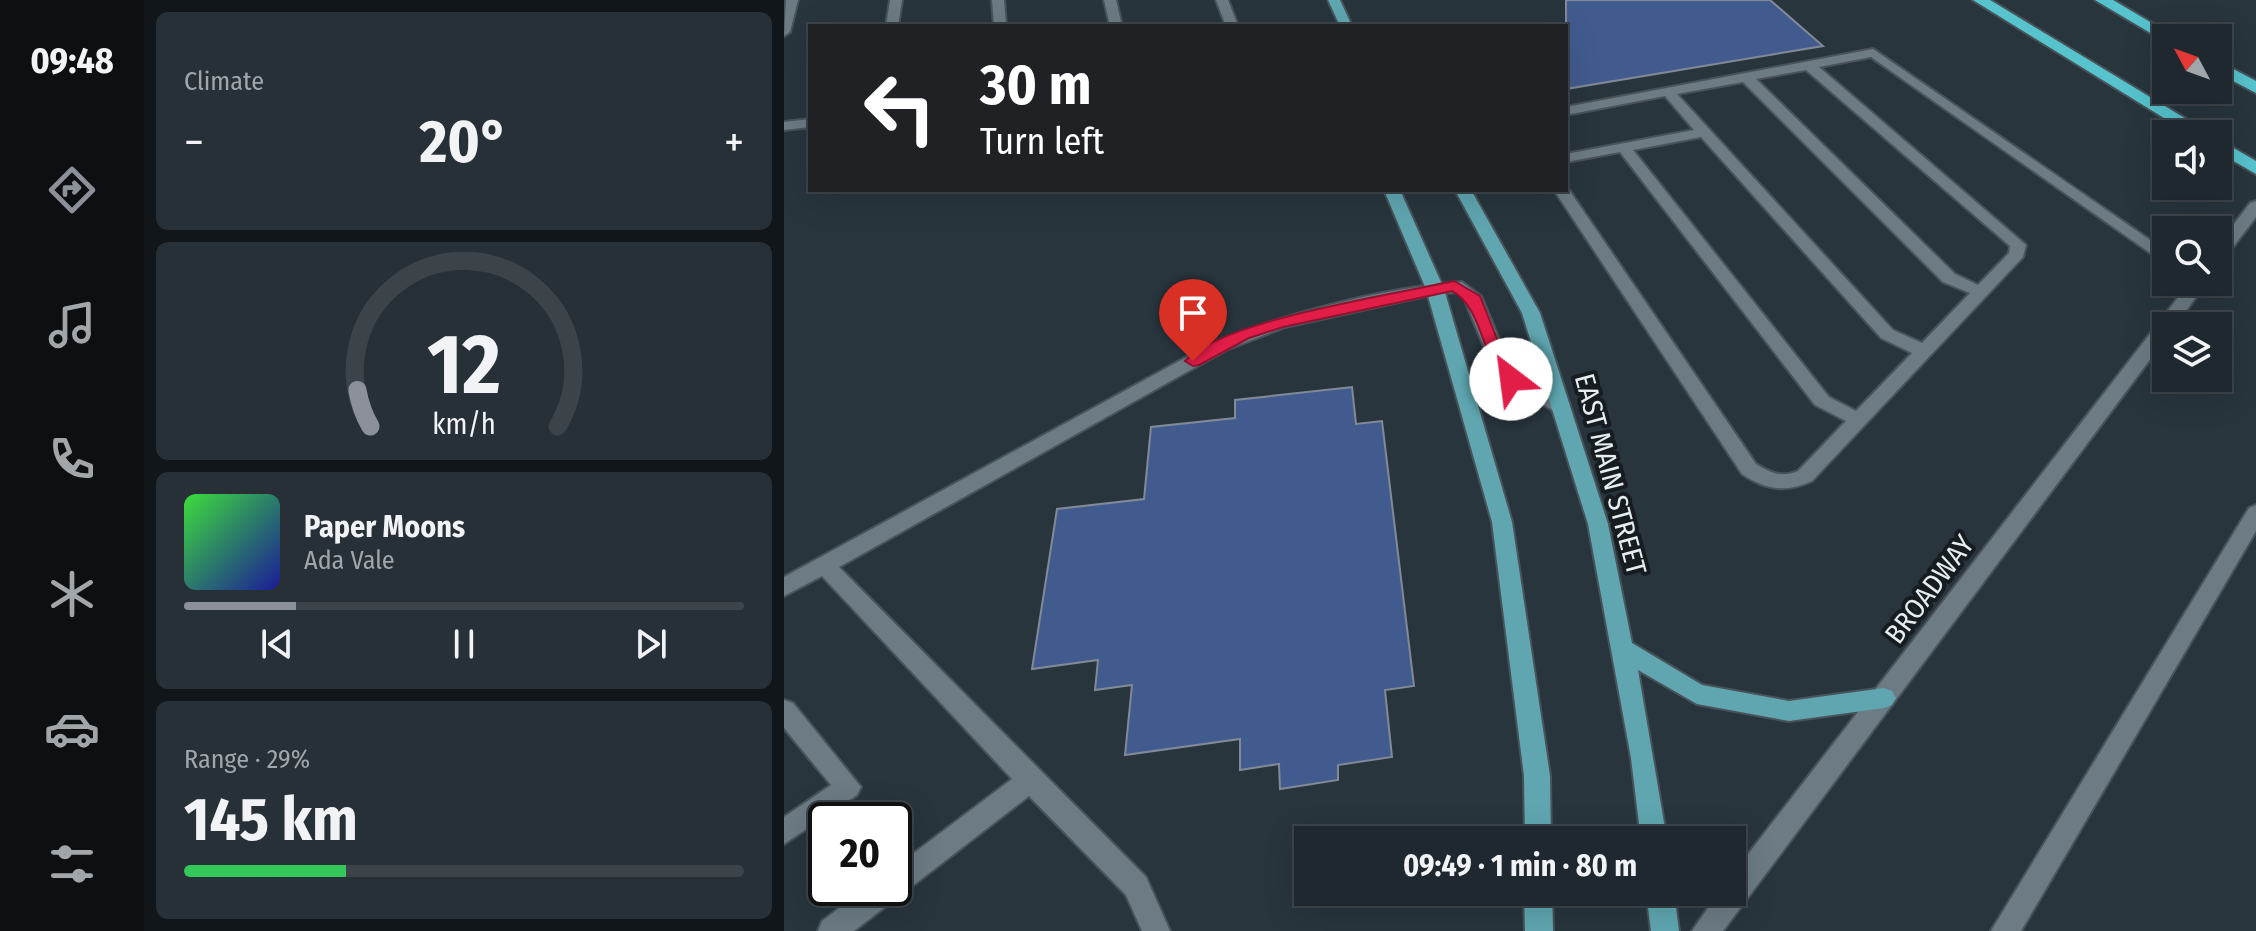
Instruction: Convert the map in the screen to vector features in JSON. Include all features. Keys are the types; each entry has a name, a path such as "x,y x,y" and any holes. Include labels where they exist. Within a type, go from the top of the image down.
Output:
{"highway":[{"path":"1980,0 2179,120"},
{"path":"2102,0 2152,28"},
{"path":"2232,74 2256,88"},
{"path":"2232,153 2256,169"}],"main road":[{"path":"1334,0 1345,24"},
{"path":"1393,192 1435,289 1502,522 1537,776 1538,826"},
{"name":"EAST MAIN STREET","path":"1464,192 1531,313 1598,524 1643,758 1652,826"},
{"path":"1622,648 1705,696 1789,711 1884,698"},
{"path":"1538,906 1539,931"},
{"path":"1662,906 1665,931"}],"street":[{"path":"784,32 792,0"},
{"path":"892,24 896,0"},
{"path":"998,0 1000,24"},
{"path":"1110,0 1116,24"},
{"path":"1222,0 1231,24"},
{"path":"1568,111 1873,53 2152,249"},
{"path":"1563,192 1749,469 1769,482 1789,485 1805,476 1859,420 2017,254 2018,245 1809,65"},
{"path":"1746,77 1949,278 1981,292"},
{"path":"1668,92 1887,334 1924,351"},
{"path":"784,126 808,123"},
{"path":"1568,158 1705,132"},
{"path":"1624,148 1822,401 1859,420"},
{"path":"2232,238 2256,206"},
{"path":"784,587 1243,335 1280,323 1435,289 1462,287 1472,296 1504,374 1561,406"},
{"name":"BROADWAY","path":"1706,931 2188,296"},
{"path":"2005,931 2256,513"},
{"path":"824,565 1136,886 1156,931"},
{"path":"784,710 848,787 784,832"},
{"path":"912,870 1030,780"},
{"path":"832,931 865,906"}],"building":[{"path":"1566,0 1770,0 1823,46 1568,89"},
{"path":"1352,387 1356,424 1382,421 1414,686 1385,690 1392,757 1338,765 1338,780 1280,789 1279,764 1240,770 1240,739 1125,755 1132,685 1095,690 1098,660 1032,669 1057,509 1144,499 1151,427 1235,418 1235,400"}],"route":[{"path":"1193,361 1243,335 1280,323 1454,286 1462,287 1472,296 1499,366 1511,379"}]}
